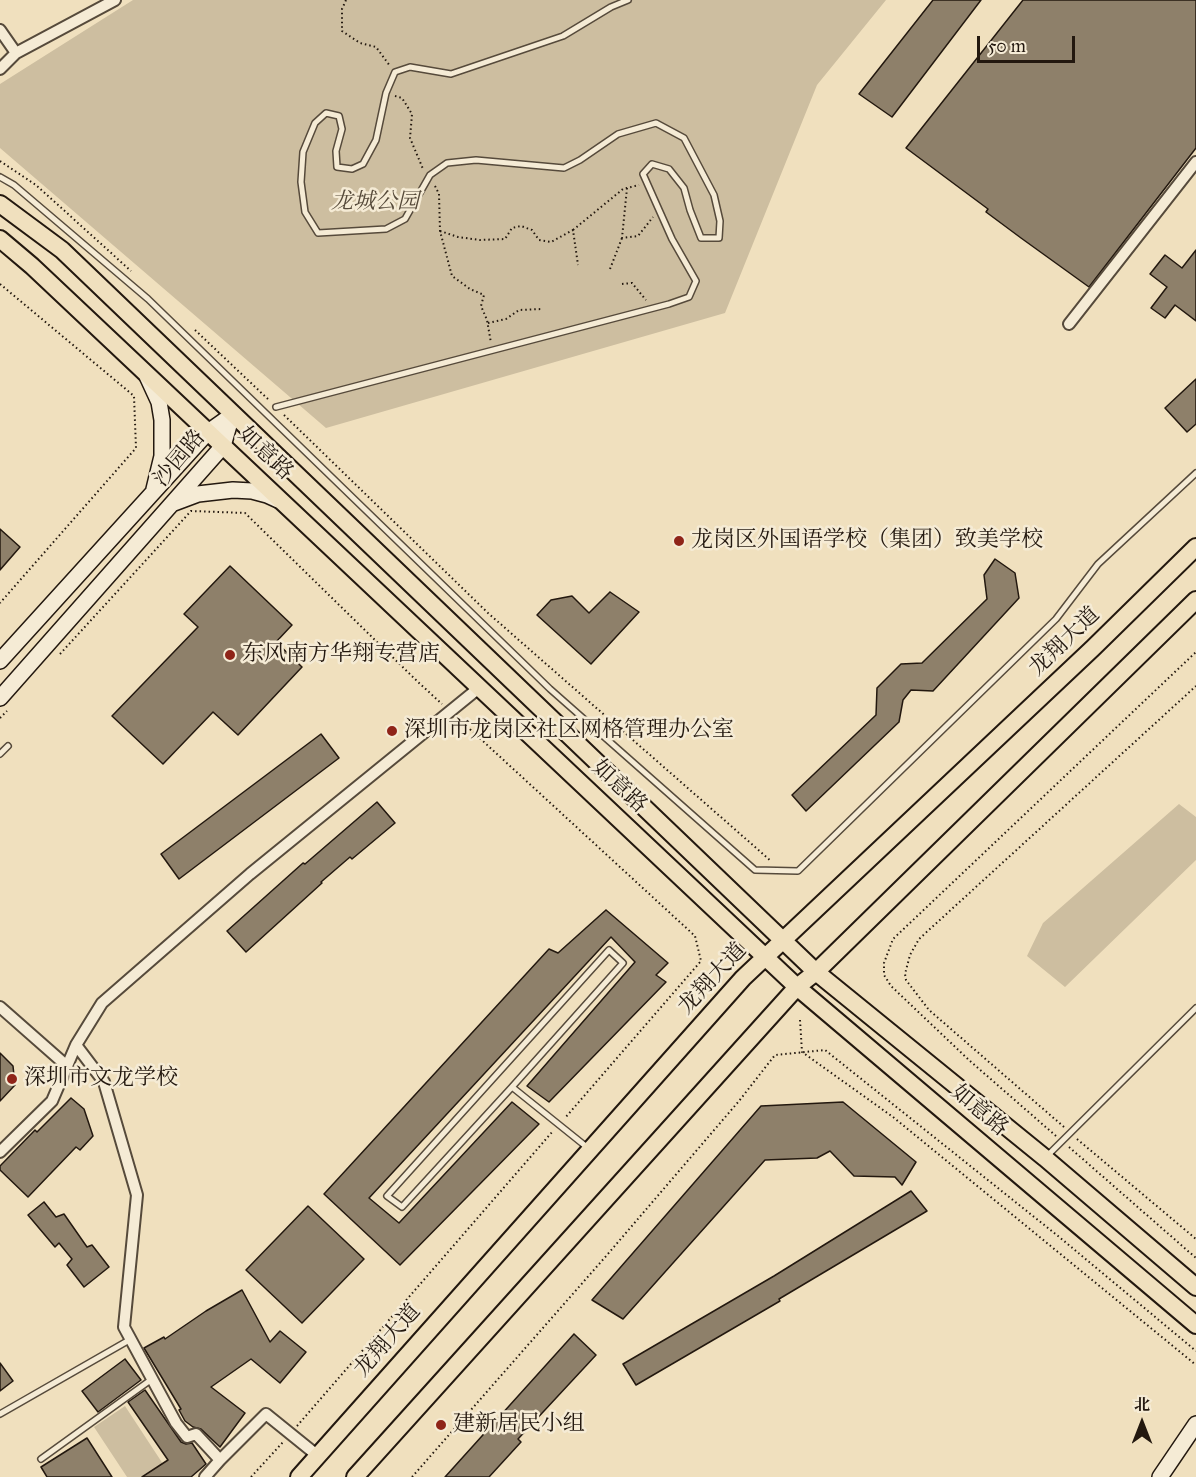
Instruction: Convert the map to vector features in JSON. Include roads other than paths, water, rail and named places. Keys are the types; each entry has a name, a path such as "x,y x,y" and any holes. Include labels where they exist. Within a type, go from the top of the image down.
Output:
{"main road":[{"name":"如意路","path":"0,204 62,250 816,972 1045,1158 1196,1287"},
{"name":"如意路","path":"0,239 144,371 797,987 1196,1325"},
{"name":"龙翔大道","path":"299,1477 743,978 1093,648 1196,546"},
{"path":"355,1477 797,987 816,972 1196,600"}],"street":[{"path":"0,69 16,53 115,0"},
{"path":"0,30 16,53"},
{"path":"1069,324 1196,162"},
{"path":"144,371 154,387 162,420 162,456 153,493"},
{"name":"沙园路","path":"0,661 208,432 232,415"},
{"name":"沙园路","path":"4,704 223,446 232,415"},
{"path":"171,505 198,494 233,490 252,491 284,503"},
{"path":"0,1152 52,1101 76,1045 102,1003 250,874 480,687"},
{"path":"0,1007 67,1066"},
{"path":"76,1045 104,1082 137,1196 124,1327 176,1423 187,1437 196,1434 220,1460"},
{"path":"205,1477 266,1414 318,1456"},
{"path":"1160,1477 1196,1424"}],"lane":[{"path":"276,407 653,309 689,297 696,281 658,210 643,174 652,164 669,169 684,188 690,210 702,238 719,238 720,221 714,195 684,138 656,123 618,134 564,168 476,160 447,163 429,175 405,219 386,229 318,232 305,212 301,182 303,152 315,123 326,113 339,116 342,129 336,151 338,167 352,169 363,164 375,140 386,93 395,72 410,67 451,74 563,36 611,7 628,0"},
{"path":"0,177 14,186 148,299 550,689 755,870 798,871 1056,619 1098,564 1196,473"},
{"path":"0,754 9,746"},
{"path":"609,950 623,963 512,1087 402,1207 387,1196 609,950"},
{"path":"1045,1158 1196,1008"},
{"path":"512,1087 590,1150"},
{"path":"0,1414 131,1338"},
{"path":"41,1459 152,1379"}],"place":[{"name":"龙岗区外国语学校（集团）致美学校","path":"679,541"},
{"name":"东风南方华翔专营店","path":"230,655"},
{"name":"深圳市龙岗区社区网格管理办公室","path":"392,731"},
{"name":"深圳市文龙学校","path":"12,1079"},
{"name":"建新居民小组","path":"441,1425"}],"park label":[{"name":"龙城公园","path":"375,203"}]}
